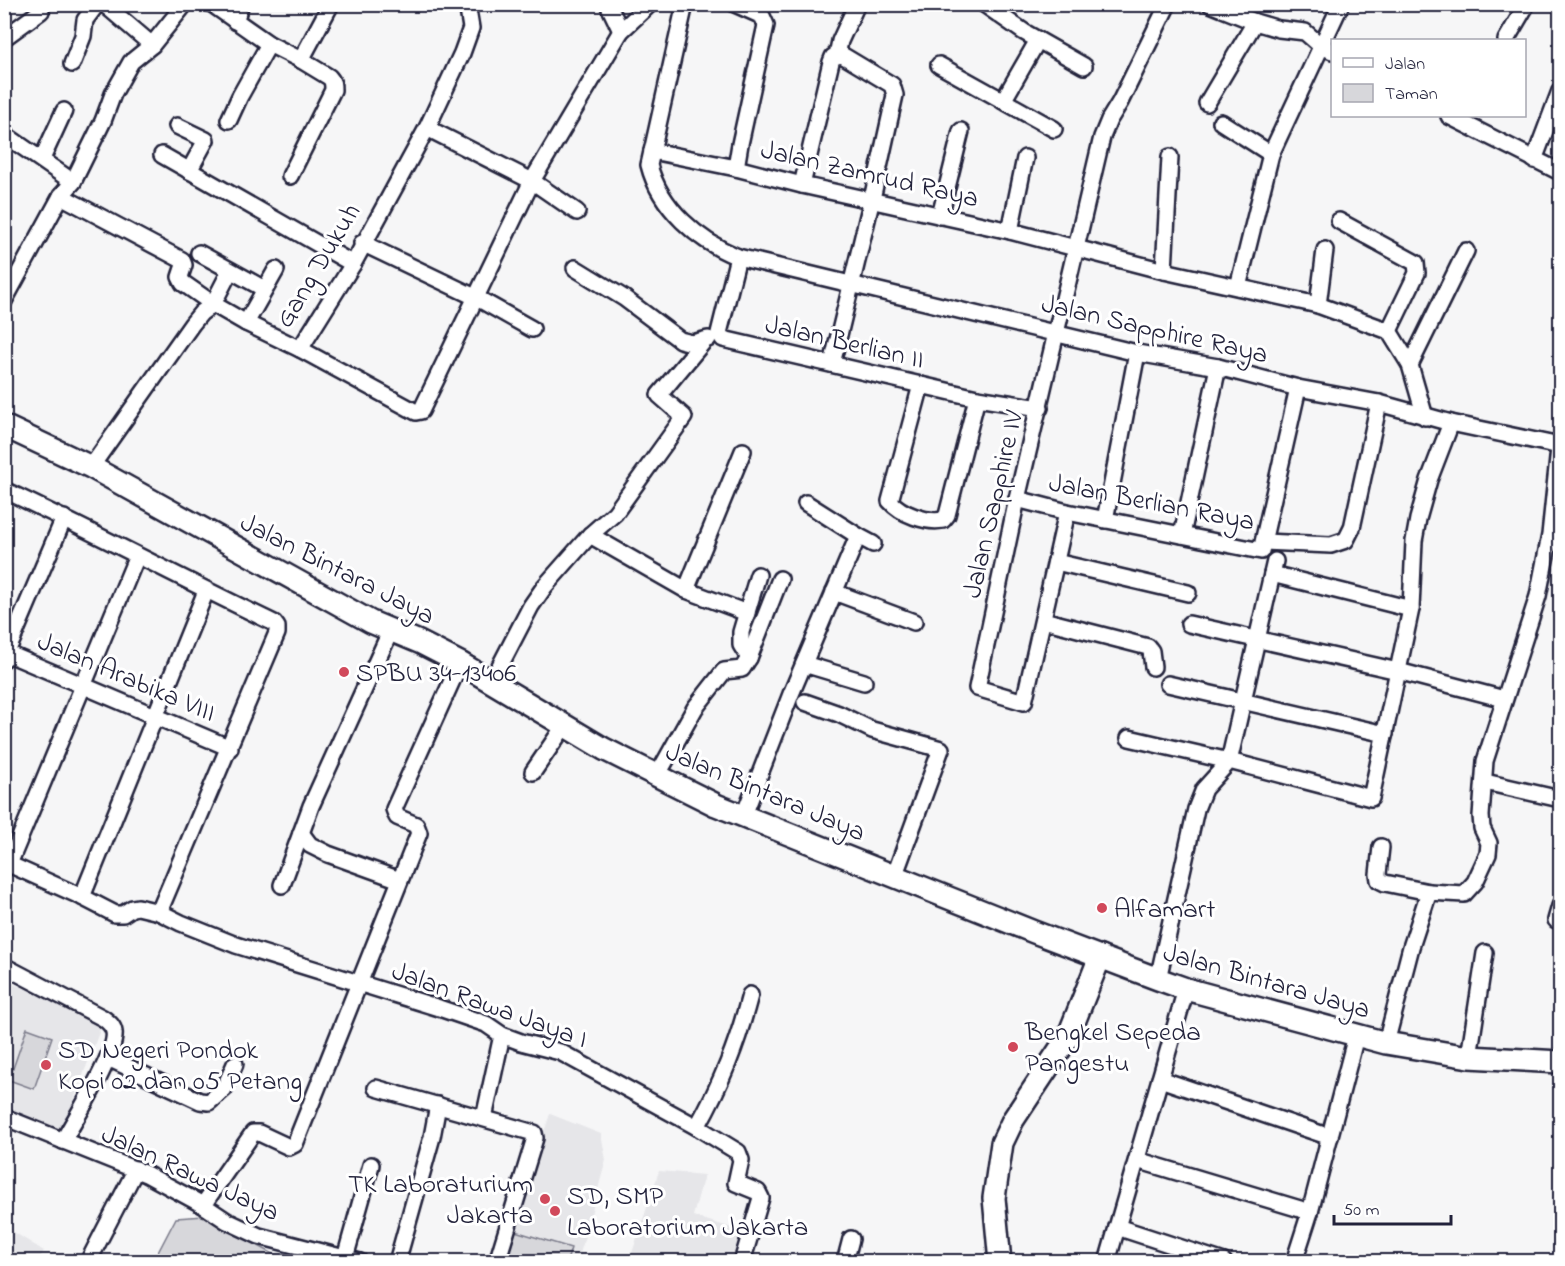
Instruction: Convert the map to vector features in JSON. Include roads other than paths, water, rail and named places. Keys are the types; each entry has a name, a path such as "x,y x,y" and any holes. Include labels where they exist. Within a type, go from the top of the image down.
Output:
{"street":[{"path":"72,64 85,20 97,4"},
{"path":"104,4 152,45"},
{"path":"4,301 61,196 73,182 103,121 113,94 131,62 152,45 185,4"},
{"path":"212,4 269,44 302,60 332,80 333,90 290,176"},
{"path":"235,21 241,4"},
{"path":"302,60 331,4"},
{"name":"Gang Dukuh","path":"61,196 182,260 184,265 180,277 183,284 246,323 300,349 353,264 362,243 427,128 462,53 471,28 467,4"},
{"path":"608,4 621,31"},
{"path":"300,349 418,412 477,298 532,181 621,31 650,4"},
{"name":"Jalan Sapphire Raya","path":"685,4 650,165 656,187 674,212 718,249 738,257 1137,353 1218,367 1298,388 1379,403 1451,423 1560,444"},
{"path":"735,4 762,16 766,25 736,168"},
{"path":"802,185 831,62 837,55 840,41 857,4"},
{"path":"984,4 1038,40 1084,66"},
{"name":"Jalan Sapphire IV","path":"1042,621 1024,702 977,688 1017,499 1102,137 1108,120 1120,102 1168,4"},
{"path":"1239,287 1271,154 1327,49 1341,4"},
{"path":"1507,39 1527,4"},
{"path":"1211,5 1279,29 1305,32 1327,49"},
{"path":"4,38 41,11"},
{"path":"1207,103 1255,22"},
{"path":"1003,101 1038,40"},
{"path":"229,120 269,44"},
{"path":"832,364 895,95 892,85 842,55 837,55"},
{"path":"939,65 1054,129"},
{"path":"1534,160 1560,91"},
{"path":"42,159 64,111"},
{"path":"1456,117 1560,172"},
{"path":"1221,122 1271,154"},
{"path":"177,126 206,140 189,171"},
{"path":"427,128 532,181 577,212"},
{"path":"940,216 961,131"},
{"path":"4,134 73,182"},
{"name":"Jalan Zamrud Raya","path":"652,151 872,199 1010,231 1164,271 1318,305 1389,331"},
{"path":"162,155 353,264"},
{"path":"1164,271 1170,157"},
{"path":"1010,231 1026,158"},
{"path":"1340,221 1416,263 1417,273 1389,331 1410,366 1425,417"},
{"path":"362,243 477,298 532,329"},
{"path":"1318,305 1325,250"},
{"path":"1410,366 1466,251"},
{"path":"199,254 259,286"},
{"path":"575,268 624,298 680,340 692,343 704,341 719,333 738,257"},
{"path":"246,323 276,270"},
{"path":"92,467 192,324 213,304 230,271"},
{"name":"Jalan Berlian II","path":"719,333 723,339 977,398 1040,408"},
{"path":"491,683 531,606 545,586 590,535 615,513 684,417 659,395 704,341"},
{"path":"1105,520 1137,353"},
{"path":"1182,535 1218,367"},
{"path":"921,385 890,501 895,508 919,518 938,521 943,520 947,515 977,398"},
{"path":"1264,542 1298,388"},
{"name":"Jalan Berlian Raya","path":"1017,499 1105,520 1261,550 1264,542 1331,545 1346,540 1352,528 1379,403"},
{"path":"1129,738 1371,798 1411,609 1414,541 1418,519 1429,480 1451,423"},
{"name":"Jalan Bintara Jaya","path":"4,426 92,467 227,544 390,632 419,642 460,663 604,748 716,805 894,877 1186,989 1386,1043 1469,1057 1560,1062"},
{"path":"1381,847 1379,880 1429,892 1464,894 1475,882 1485,862 1489,843 1482,828 1481,816 1485,761 1530,623 1555,536 1560,444"},
{"path":"686,590 743,451"},
{"path":"4,490 274,623 277,627 277,633 230,748 159,912"},
{"path":"806,503 858,537 873,543"},
{"path":"1067,512 1042,621 1148,648 1151,651 1153,667"},
{"path":"5,654 64,518"},
{"path":"590,535 686,590 747,613"},
{"path":"744,815 858,537"},
{"path":"137,556 7,863 119,915 138,907 159,912 208,935 236,945 358,983"},
{"path":"1056,562 1188,593"},
{"path":"1158,979 1196,809 1204,789 1229,761 1274,568 1411,609"},
{"path":"749,658 741,645 741,632 758,575"},
{"path":"657,776 695,708 724,670 742,669 749,658 780,579"},
{"path":"82,897 206,591"},
{"path":"834,592 914,621"},
{"path":"1189,624 1398,671 1504,699"},
{"path":"282,885 311,806 390,632"},
{"name":"Jalan Arabika VIII","path":"5,654 156,715 230,748"},
{"name":"Jalan Rawa Jaya I","path":"203,1205 253,1133 259,1133 289,1147 295,1144 419,830 416,825 397,817 394,808 460,663"},
{"path":"804,664 864,682"},
{"path":"1168,684 1385,734"},
{"path":"805,702 839,714 872,730 941,749 894,877"},
{"path":"533,772 565,725"},
{"path":"1485,782 1560,799"},
{"path":"301,833 310,845 400,880"},
{"path":"1386,1043 1411,947 1429,892"},
{"path":"1469,1057 1485,953"},
{"path":"1000,1262 994,1198 1002,1143 1013,1120 1068,1037 1100,957"},
{"path":"4,966 103,1018 112,1025 115,1034 108,1058 63,1141"},
{"name":"Jalan Rawa Jaya I","path":"358,983 486,1024 502,1035 521,1042 560,1052 738,1152 741,1160 736,1183 760,1195 742,1262"},
{"path":"1107,1262 1186,989"},
{"path":"697,1127 725,1072 750,995"},
{"path":"484,1118 502,1035"},
{"path":"1294,1262 1310,1212 1356,1036"},
{"path":"108,1058 200,1101 209,1102 224,1089 235,1064"},
{"path":"1160,1079 1330,1137"},
{"path":"376,1088 532,1131 535,1137 497,1262"},
{"path":"398,1262 432,1137 438,1105"},
{"name":"Jalan Rawa Jaya","path":"4,1117 136,1169 203,1205 227,1221 259,1236 352,1260"},
{"path":"1137,1160 1310,1212"},
{"path":"352,1260 371,1165"},
{"path":"88,1262 136,1169"},
{"path":"1117,1227 1224,1262"},
{"path":"845,1262 851,1239"}],"place":[{"name":"SPBU 34-13406","path":"344,672"},
{"name":"Alfamart","path":"1102,908"},
{"name":"Bengkel Sepeda Pangestu","path":"1013,1047"},
{"name":"SD Negeri Pondok Kopi 02 dan 05 Petang","path":"46,1065"},
{"name":"TK Laboraturium Jakarta","path":"545,1199"},
{"name":"SD, SMP Laboratorium Jakarta","path":"555,1211"}]}
